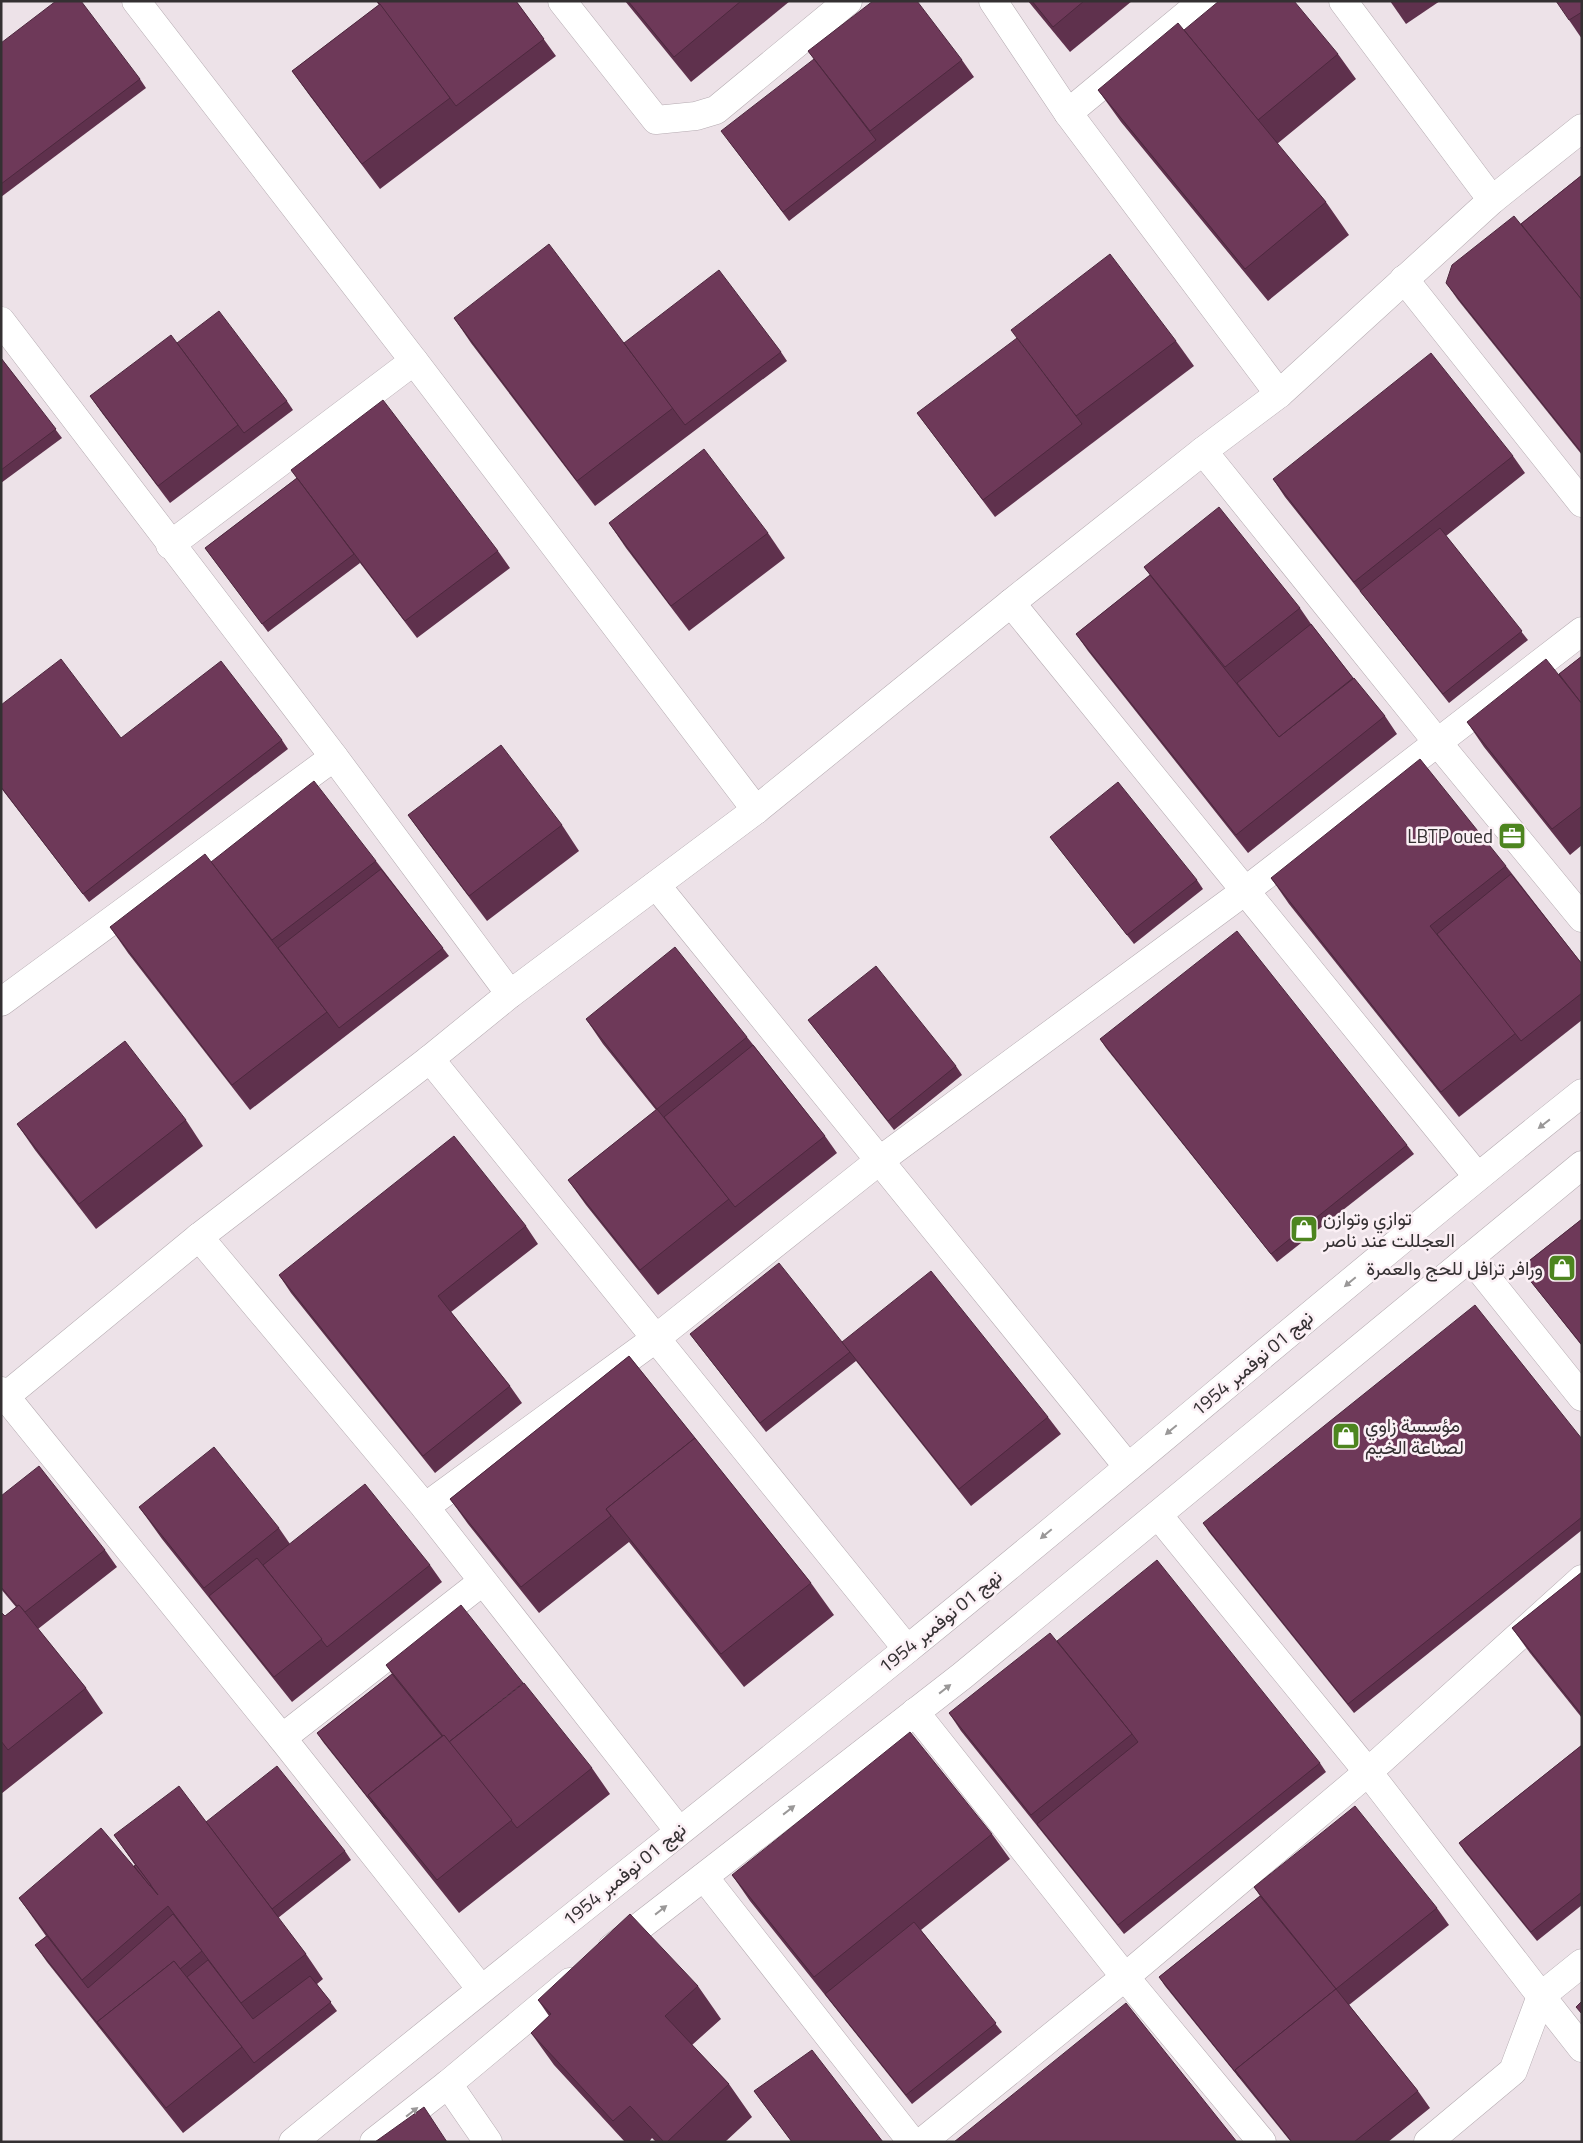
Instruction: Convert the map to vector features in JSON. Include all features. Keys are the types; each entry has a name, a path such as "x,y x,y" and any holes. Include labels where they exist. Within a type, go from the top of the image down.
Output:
{"street":[{"path":"136,1 414,361 756,810"},
{"path":"562,1 656,120 696,116 716,110 848,1"},
{"path":"994,1 1068,113 1280,394"},
{"path":"1068,113 1203,1"},
{"path":"1343,1 1492,200"},
{"path":"480,1989 282,1738 3,1396 200,1237 430,1060 510,994 756,810 1011,603 1203,451 1280,394 1492,200 1582,128"},
{"path":"1404,279 1582,503"},
{"path":"1,321 170,545 334,757 510,994"},
{"path":"170,545 414,361"},
{"path":"1203,451 1438,743 1582,918"},
{"path":"1011,603 1477,1176"},
{"path":"425,1507 655,1339 880,1161 1245,891 1582,631"},
{"path":"1,1002 334,757"},
{"path":"656,885 1128,1466"},
{"path":"430,1060 907,1649"},
{"name":"نهج 01 نوفمبر 1954","path":"293,2142 480,1989 907,1649 1477,1176 1582,1093"},
{"path":"374,2142 448,2084 597,1959 915,1712 1582,1166"},
{"path":"200,1237 425,1507 679,1831"},
{"path":"1470,1257 1582,1397"},
{"path":"1158,1515 1368,1772 1582,2048"},
{"path":"922,2142 1125,1977 1368,1772 1582,1579"},
{"path":"282,1738 482,1582"},
{"path":"915,1712 1125,1977 1262,2142"},
{"path":"704,1877 912,2142"},
{"path":"1428,2142 1513,2071 1540,1996 1582,1962"},
{"path":"448,2084 488,2142"}],"building":[{"path":"56,1 81,1 140,79 1,184 1,43"},
{"path":"377,1 516,1 544,39 456,106"},
{"path":"628,1 741,1 674,57"},
{"path":"873,1 917,1 962,60 870,131 808,51"},
{"path":"1032,1 1084,1 1053,27"},
{"path":"1219,1 1294,1 1338,54 1258,120 1184,30"},
{"path":"1556,1 1582,1 1582,12 1569,20"},
{"path":"380,4 450,98 362,164 292,71"},
{"path":"1178,23 1326,202 1245,269 1098,90"},
{"path":"814,59 876,140 783,212 721,131"},
{"path":"1582,175 1582,300 1521,224"},
{"path":"1514,216 1582,300 1582,453 1446,283 1452,265"},
{"path":"549,244 673,408 577,481 454,318"},
{"path":"1110,254 1176,341 1076,416 1011,330"},
{"path":"719,270 781,352 685,425 624,343"},
{"path":"219,311 287,401 244,433 177,343"},
{"path":"171,335 238,425 158,486 90,396"},
{"path":"1017,338 1082,424 983,500 917,413"},
{"path":"1431,353 1513,456 1354,582 1273,479"},
{"path":"1,358 56,429 1,470"},
{"path":"383,400 498,551 405,621 291,470"},
{"path":"704,449 768,533 671,606 609,523"},
{"path":"297,478 354,554 262,624 205,548"},
{"path":"1219,507 1300,608 1225,667 1144,567"},
{"path":"1440,528 1522,631 1443,694 1360,591"},
{"path":"1150,575 1279,737 1354,678 1385,716 1236,835 1076,634"},
{"path":"1311,624 1353,678 1279,737 1237,683"},
{"path":"1582,656 1582,704 1559,674"},
{"path":"61,659 121,738 221,661 282,740 83,894 1,787 1,705"},
{"path":"1546,659 1582,704 1582,806 1552,829 1467,722"},
{"path":"501,745 562,825 469,896 408,815"},
{"path":"1420,759 1506,866 1430,926 1516,1033 1441,1092 1271,878"},
{"path":"314,781 376,861 272,940 211,862"},
{"path":"1118,782 1197,880 1127,935 1050,837"},
{"path":"205,854 327,1012 232,1085 110,927"},
{"path":"381,869 443,948 339,1028 278,948"},
{"path":"1511,874 1582,964 1582,993 1521,1041 1437,934"},
{"path":"1237,931 1407,1145 1271,1254 1100,1039"},
{"path":"675,947 747,1037 657,1109 586,1019"},
{"path":"876,966 956,1066 888,1121 808,1020"},
{"path":"125,1041 186,1120 79,1204 17,1124"},
{"path":"753,1045 825,1136 735,1207 664,1117"},
{"path":"657,1109 729,1199 640,1270 568,1180"},
{"path":"454,1136 526,1226 438,1296 510,1386 423,1456 279,1275"},
{"path":"1582,1219 1582,1345 1520,1268"},
{"path":"779,1263 850,1352 760,1423 690,1334"},
{"path":"931,1271 1048,1417 959,1489 842,1342"},
{"path":"1475,1305 1582,1439 1582,1517 1348,1704 1203,1523"},
{"path":"629,1356 695,1438 606,1509 611,1516 521,1587 450,1499"},
{"path":"695,1438 811,1583 721,1654 606,1509"},
{"path":"214,1447 279,1528 204,1588 139,1507"},
{"path":"39,1466 105,1550 25,1612 19,1605 17,1606 1,1587 1,1496"},
{"path":"365,1484 430,1565 327,1647 263,1565"},
{"path":"257,1558 322,1639 274,1677 209,1596"},
{"path":"1157,1560 1320,1763 1118,1925 1037,1824 1138,1742 1057,1641"},
{"path":"1582,1572 1582,1715 1512,1628"},
{"path":"19,1605 86,1688 8,1750 1,1741 1,1612 5,1616"},
{"path":"461,1605 523,1683 449,1742 386,1665"},
{"path":"1050,1633 1132,1734 1031,1815 949,1713"},
{"path":"392,1674 442,1736 368,1795 385,1819 317,1733"},
{"path":"524,1683 592,1768 517,1828 449,1742"},
{"path":"910,1732 992,1834 814,1977 732,1875"},
{"path":"444,1735 512,1820 437,1880 368,1795"},
{"path":"1582,1745 1582,1892 1531,1932 1459,1843"},
{"path":"277,1766 345,1851 272,1909 206,1822"},
{"path":"179,1786 306,1954 241,2003 168,1906 82,1980 19,1898 101,1828 158,1895 114,1835"},
{"path":"1355,1806 1437,1908 1336,1989 1254,1887"},
{"path":"136,1865 151,1885 150,1886 134,1866"},
{"path":"1260,1896 1336,1989 1235,2070 1241,2079 1159,1977"},
{"path":"173,1914 202,1951 180,1969 174,1961 97,2022 103,2030 35,1945 47,1936 88,1988"},
{"path":"630,1914 698,1986 665,2016 729,2084 667,2142 664,2142 630,2106 613,2121 531,2033 551,2014 538,2000"},
{"path":"914,1922 996,2023 906,2095 825,1994"},
{"path":"208,1960 253,2019 310,1976 331,2002 254,2063 187,1977"},
{"path":"174,1961 242,2047 166,2108 97,2022"},
{"path":"1336,1989 1418,2091 1354,2142 1292,2142 1235,2070"},
{"path":"1582,2001 1582,2014 1576,2007"},
{"path":"1126,2003 1237,2142 954,2142"},
{"path":"812,2050 883,2142 792,2142 754,2091"},
{"path":"424,2107 447,2142 375,2142"}],"place":[{"name":"LBTP oued","path":"1512,836"},
{"name":"توازي وتوازن العجللت عند ناصر","path":"1304,1229"},
{"name":"ورافر ترافل للحج والعمرة","path":"1562,1268"},
{"name":"مؤسسة زاوي لصناعة الخيم","path":"1346,1436"}]}
